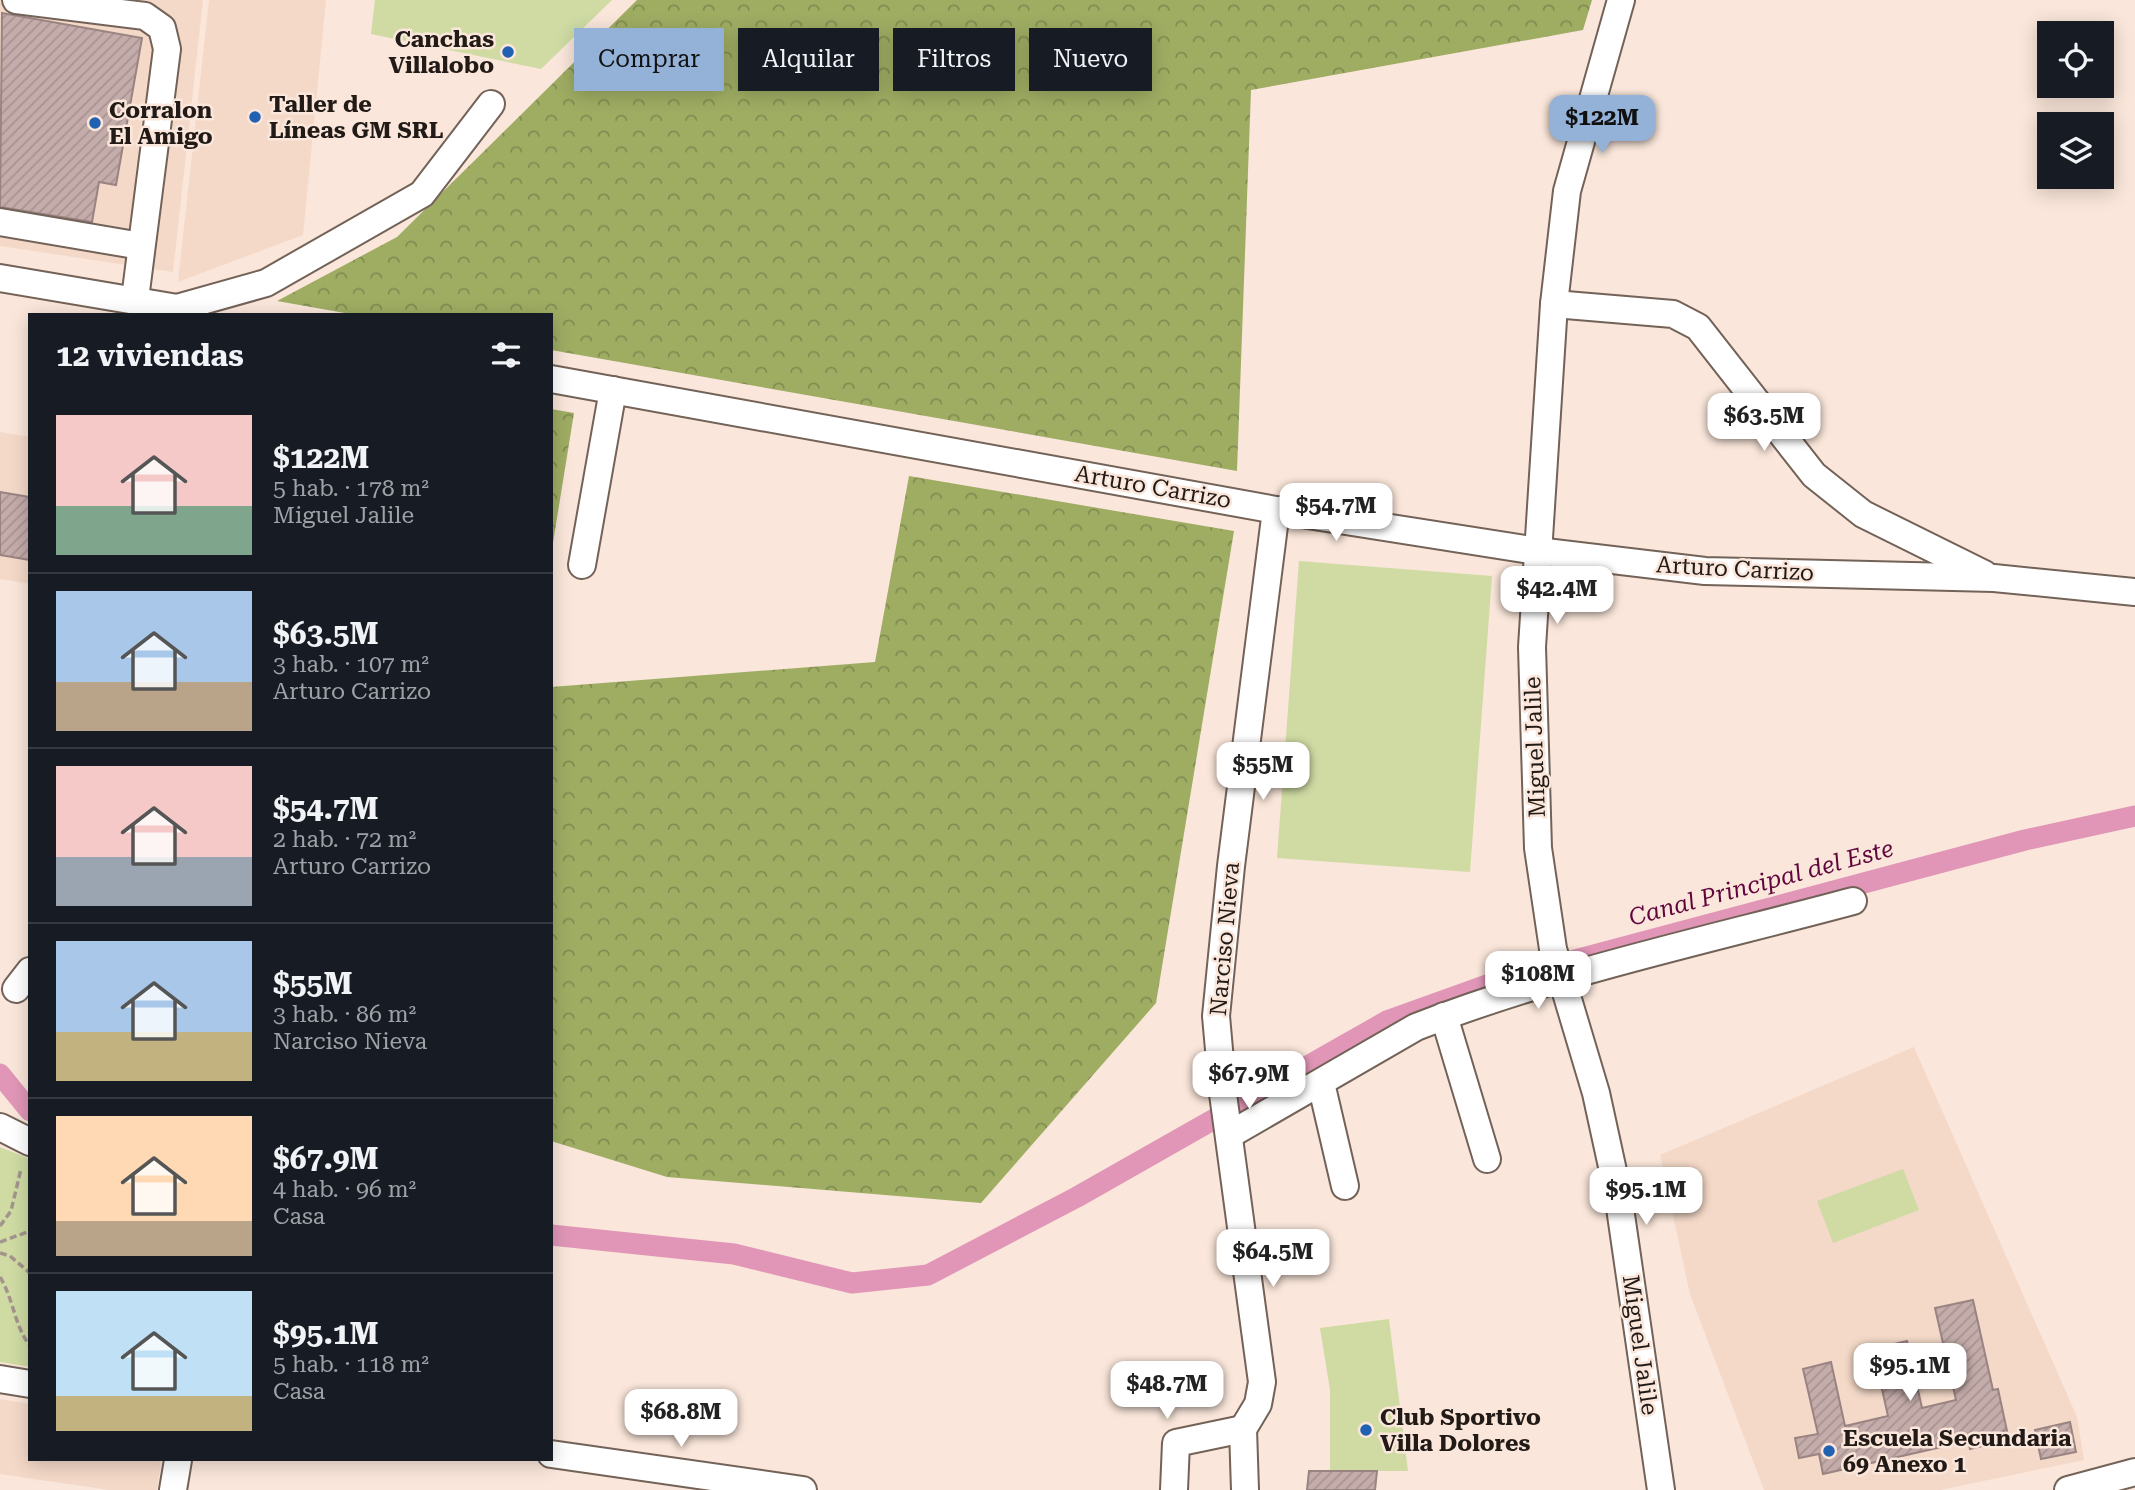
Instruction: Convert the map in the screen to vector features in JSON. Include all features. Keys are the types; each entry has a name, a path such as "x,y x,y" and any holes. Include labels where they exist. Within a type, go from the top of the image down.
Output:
{"street":[{"path":"16,0 145,16 162,28 167,49 135,299"},
{"name":"Miguel Jalile","path":"1621,0 1567,191 1554,304 1532,647 1538,848 1553,949 1596,1093 1618,1194 1661,1490"},
{"path":"177,311 266,283 422,194 491,104"},
{"path":"0,222 141,246"},
{"path":"0,278 135,299 194,313"},
{"path":"1554,304 1673,314 1698,327 1814,475 1863,514 1909,540 1994,578"},
{"name":"Arturo Carrizo","path":"553,379 1276,510 1537,551 1704,571 1994,578 2135,592"},
{"path":"582,565 613,390"},
{"name":"Narciso Nieva","path":"1245,1490 1243,1429 1258,1404 1262,1382 1223,1094 1216,1016 1231,866 1276,510"},
{"path":"1229,1135 1416,1027 1444,1016 1561,979 1853,901"},
{"path":"1444,1016 1487,1159"},
{"path":"1321,1083 1345,1186"},
{"path":"0,1127 28,1141"},
{"path":"0,1379 28,1384"},
{"path":"1174,1490 1176,1443 1243,1429"},
{"path":"553,1454 733,1485 803,1490"},
{"path":"173,1490 178,1461"},
{"path":"2079,1489 2135,1472"}],"path":[{"path":"0,1226 11,1211 21,1169"},
{"path":"0,1241 28,1232"},
{"path":"0,1253 10,1256 28,1271"},
{"path":"0,1277 10,1293 18,1330 28,1343"}],"shaded area":[{"name":"Corralon El Amigo","path":"0,0 203,0 173,272 0,246"},
{"name":"Taller de Líneas GM SRL","path":"209,0 326,0 303,235 178,282"},
{"path":"0,432 28,437 28,584 0,579"},
{"path":"1914,1047 2077,1417 2084,1460 1940,1490 1764,1490 1690,1294 1660,1155"},
{"path":"0,1399 28,1404 28,1461 161,1461 157,1490 109,1490 0,1474"}],"green space":[{"name":"Canchas Villalobo","path":"375,0 612,0 583,28 574,28 574,37 541,69 371,34"},
{"path":"637,0 1592,0 1583,30 1251,90 1237,471 553,350 553,313 345,313 277,301 397,237 574,62 574,91 724,91 724,28 609,28"},
{"path":"553,409 574,413 553,543"},
{"path":"909,476 1234,531 1156,1003 981,1203 667,1177 553,1142 553,687 875,662"},
{"path":"1299,561 1492,576 1470,872 1277,858"},
{"path":"0,1147 28,1158 28,1367 0,1362"},
{"path":"1903,1169 1919,1210 1833,1243 1817,1201"},
{"name":"Club Sportivo Villa Dolores","path":"1389,1319 1408,1471 1377,1471 1375,1490 1307,1490 1309,1471 1330,1470 1330,1390 1320,1328"}],"building":[{"path":"2,13 142,38 116,185 99,182 92,222 0,207"},
{"path":"0,492 28,497 28,560 0,555"},
{"path":"1973,1300 1993,1390 1998,1389 2007,1431 2001,1432 2003,1441 1970,1449 1968,1441 1823,1474 1819,1454 1799,1458 1795,1438 1818,1434 1803,1369 1831,1362 1845,1426 1888,1416 1873,1349 1907,1341 1922,1408 1956,1400 1935,1308"},
{"path":"2070,1422 2076,1452 2041,1459 2035,1430"},
{"path":"1309,1471 1377,1471 1375,1490 1307,1490"}],"waterway":[{"name":"Canal Principal del Este","path":"553,1235 734,1254 852,1283 928,1275 1077,1197 1387,1021 1504,979 2025,840 2135,816"},
{"name":"Canal Principal del Este","path":"0,1074 28,1109"}],"place":[{"name":"Canchas Villalobo","path":"508,52"},
{"name":"Taller de Líneas GM SRL","path":"255,117"},
{"name":"Corralon El Amigo","path":"95,123"},
{"name":"Club Sportivo Villa Dolores","path":"1366,1430"},
{"name":"Escuela Secundaria 69 Anexo 1","path":"1829,1451"}]}
